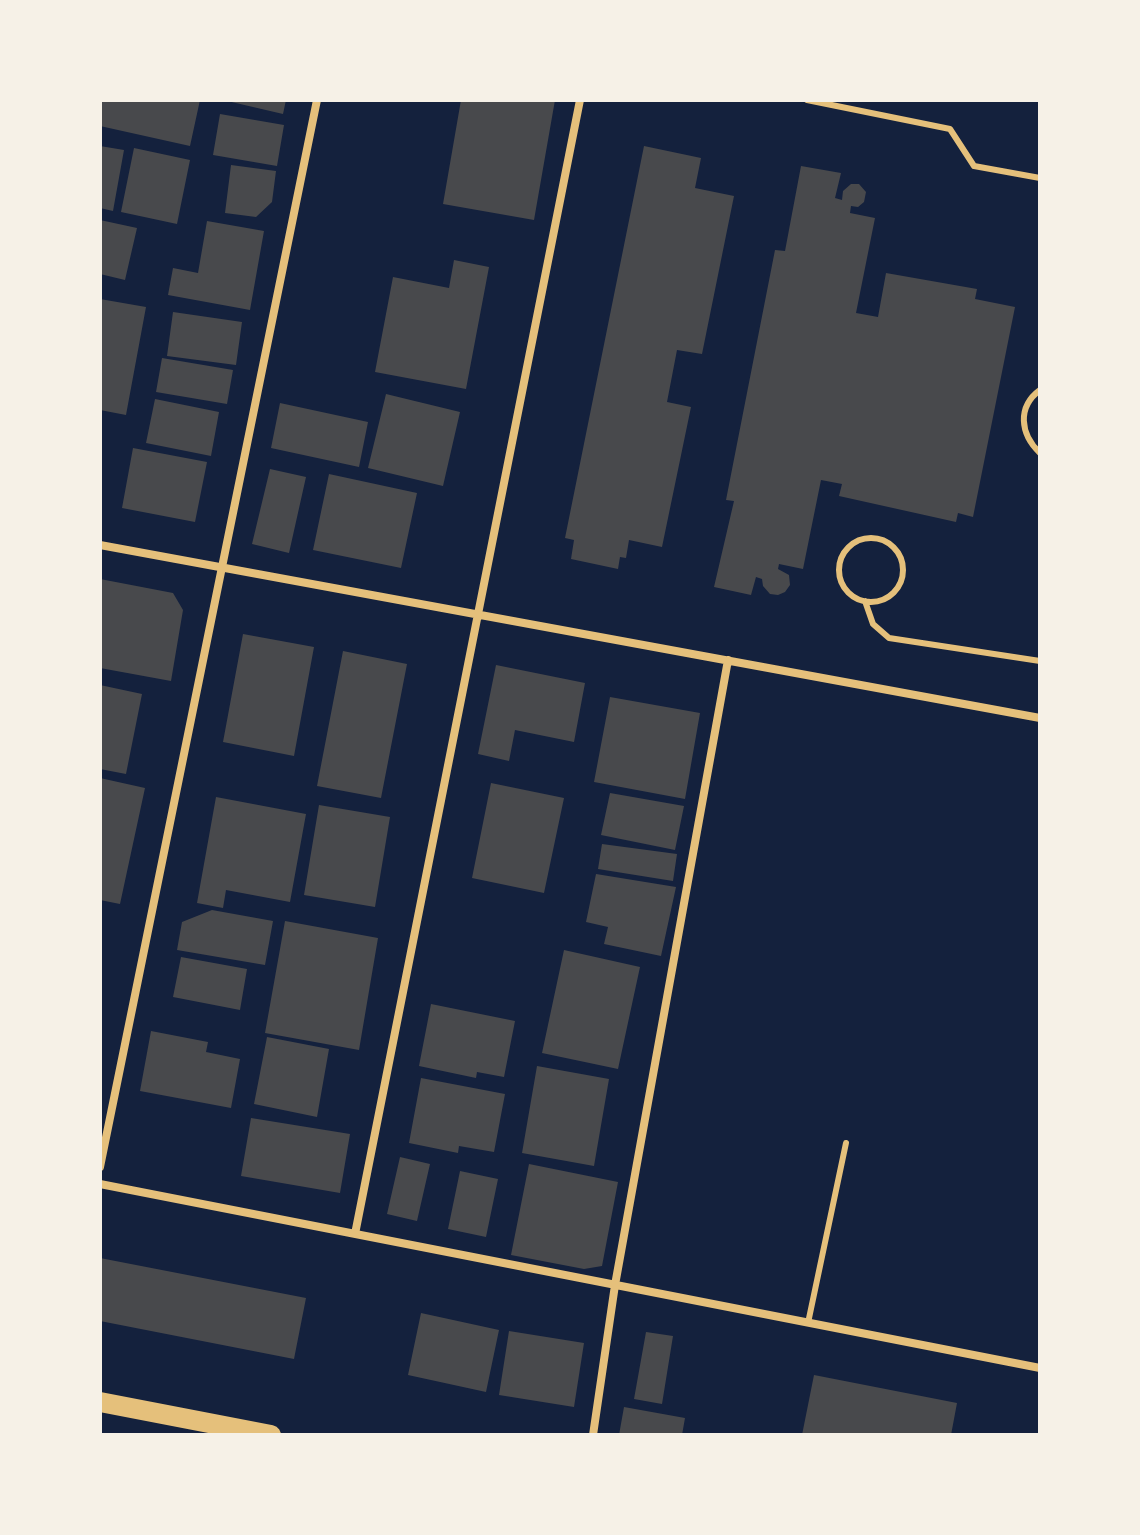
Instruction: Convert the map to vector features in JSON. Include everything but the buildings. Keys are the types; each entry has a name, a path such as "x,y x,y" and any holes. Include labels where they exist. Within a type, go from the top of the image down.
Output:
{"main road":[{"path":"100,1402 271,1435"}],"street":[{"path":"100,1167 317,100"},
{"path":"355,1234 580,100"},
{"path":"100,545 1040,718"},
{"path":"593,1435 615,1285 728,660"},
{"path":"100,1184 1040,1368"}],"lane":[{"path":"807,100 950,129 974,166 1040,178"},
{"path":"1040,390 1026,404 1023,420 1027,437 1040,453"},
{"path":"865,601 882,600 892,595 903,576 899,554 892,546 873,538 853,543 846,550 839,569 844,588 852,596 865,601 873,624 889,638 1040,661"},
{"path":"808,1323 846,1143"}]}
